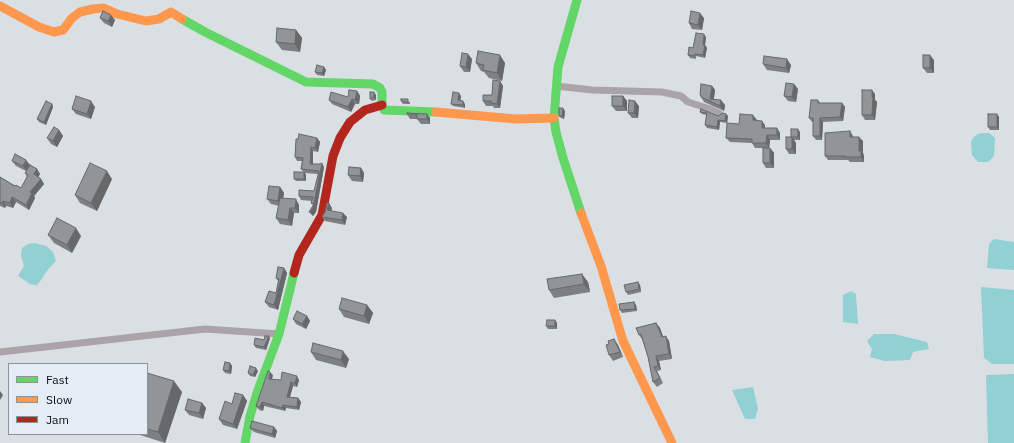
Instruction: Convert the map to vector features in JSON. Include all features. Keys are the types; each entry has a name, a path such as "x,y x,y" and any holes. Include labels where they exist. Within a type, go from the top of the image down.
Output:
{"street":[{"path":"578,0 558,67 554,118 563,158 579,208 601,266 623,342 672,443"},
{"path":"0,6 39,27 54,32 63,30 72,18 80,12 93,9 103,8 117,14 146,21 159,19 171,12 205,32 306,82 373,84 380,88 382,92 382,105 384,110 443,112 516,119 554,118"},
{"path":"556,86 592,90 662,92 681,96 688,102 720,114"},
{"path":"245,443 250,416 256,396 280,334 286,303 299,255 322,215 333,156 340,138 350,122 365,110 382,105"},
{"path":"0,352 205,329 280,334"}],"water":[{"path":"989,133 995,138 994,156 988,162 978,162 972,155 971,142 978,134"},
{"path":"994,239 1014,242 1014,270 987,268 989,244"},
{"path":"35,243 46,246 53,252 56,261 37,285 30,284 18,276 24,266 21,256 22,248 28,244"},
{"path":"981,287 1014,290 1014,364 992,364 984,358"},
{"path":"851,291 856,294 858,324 843,322 843,295"},
{"path":"874,334 894,334 927,342 929,349 913,352 910,360 885,361 870,357 872,349 867,341"},
{"path":"1014,374 1014,443 988,443 986,375"},
{"path":"753,387 758,409 755,419 745,419 732,390"}],"building":[{"path":"103,11 111,15 108,21 100,18"},
{"path":"691,11 700,13 698,25 689,23"},
{"path":"277,28 296,30 295,44 276,42"},
{"path":"696,33 704,34 703,45 705,45 703,55 688,55 689,47 693,48"},
{"path":"478,51 500,55 497,73 483,70 484,65 476,63"},
{"path":"462,53 468,54 466,67 460,66"},
{"path":"923,55 930,55 930,68 923,68"},
{"path":"764,56 787,59 786,68 763,64"},
{"path":"317,65 324,67 322,73 315,72"},
{"path":"493,80 500,81 497,104 491,103 491,101 483,101 483,95 492,95"},
{"path":"786,83 794,84 792,97 784,96"},
{"path":"701,84 712,86 710,99 721,100 720,106 701,97"},
{"path":"349,90 357,91 355,100 352,99 348,107 329,100 331,92 348,97"},
{"path":"862,90 872,90 872,115 862,115"},
{"path":"370,92 374,92 374,97 370,99"},
{"path":"453,92 459,93 458,100 463,101 463,105 451,104"},
{"path":"76,96 91,101 87,114 72,109"},
{"path":"612,96 623,96 623,106 612,106"},
{"path":"401,99 408,99 408,102 401,101"},
{"path":"629,100 635,101 634,113 628,113"},
{"path":"811,100 818,100 818,103 842,103 840,117 820,118 820,136 813,136 813,118 809,118"},
{"path":"46,101 52,104 44,122 37,119"},
{"path":"559,108 563,108 562,116 559,116"},
{"path":"701,109 718,116 723,113 726,114 725,121 718,120 717,127 705,125 707,113 700,112"},
{"path":"407,113 427,114 427,119 417,119 417,114"},
{"path":"740,114 753,115 753,120 762,121 762,128 777,128 777,135 767,135 766,143 752,143 752,139 726,138 727,123 739,124"},
{"path":"988,114 997,114 997,127 988,127"},
{"path":"54,127 59,130 53,141 47,138"},
{"path":"791,129 798,129 798,137 791,137"},
{"path":"850,131 850,137 859,137 859,151 861,151 861,157 825,156 825,133"},
{"path":"299,134 317,138 315,148 311,147 310,164 322,163 314,204 311,203 313,197 299,196 299,190 314,191 319,171 301,169 303,158 295,157 296,139 298,139"},
{"path":"786,137 792,137 792,149 786,149"},
{"path":"763,148 770,148 770,163 763,163"},
{"path":"15,154 26,160 23,166 12,161"},
{"path":"90,163 107,171 91,203 75,195"},
{"path":"30,165 37,169 34,174 41,179 30,192 32,193 26,205 12,197 10,203 3,201 0,203 0,177 21,188 28,175 25,173"},
{"path":"349,167 361,168 360,176 348,175"},
{"path":"294,172 304,172 304,179 294,179"},
{"path":"269,186 280,187 278,201 267,199"},
{"path":"280,198 296,199 295,208 290,208 288,220 276,218"},
{"path":"327,203 329,203 327,210 343,213 342,220 322,217"},
{"path":"57,218 76,228 67,245 48,235"},
{"path":"278,267 284,268 274,305 265,302 269,291 276,293 279,279 276,278"},
{"path":"582,274 584,284 549,290 547,279"},
{"path":"638,282 639,289 626,292 624,285"},
{"path":"342,298 367,305 364,316 339,309"},
{"path":"634,302 635,309 620,310 619,304"},
{"path":"297,311 307,316 302,324 293,319"},
{"path":"547,320 555,320 555,326 546,326"},
{"path":"656,323 662,337 666,336 669,354 656,356 658,366 654,367 660,378 653,382 648,357 641,334 639,335 636,328"},
{"path":"265,336 269,336 264,347 254,345 255,338 264,340"},
{"path":"614,339 620,352 609,355 606,345 609,344 608,341"},
{"path":"313,343 343,351 341,360 311,352"},
{"path":"225,362 230,363 229,371 223,370"},
{"path":"250,366 256,368 253,375 248,373"},
{"path":"268,371 270,372 269,379 281,380 282,372 297,376 295,383 291,382 287,397 298,398 297,407 283,405 282,408 262,402 260,407 256,406"},
{"path":"148,373 174,381 158,432 148,429"},
{"path":"235,393 243,395 233,424 219,419 225,401 232,404"},
{"path":"188,399 202,403 199,413 185,410"},
{"path":"252,421 274,427 272,434 250,428"}],"traffic: fast":[{"path":"577,0 558,67 554,118 563,158 581,213"},
{"path":"182,19 306,82 373,84 380,88 382,92 382,105 384,110 436,112"},
{"path":"245,443 250,416 279,334 294,273"}],"traffic: slow":[{"path":"0,6 39,27 54,32 63,30 72,18 80,12 93,9 103,8 117,14 146,21 159,19 171,12 182,19"},
{"path":"436,112 516,119 554,118"},
{"path":"581,213 601,266 623,341 672,443"}],"traffic: jam":[{"path":"294,273 299,255 322,215 333,156 340,138 350,122 365,110 382,105"}]}
